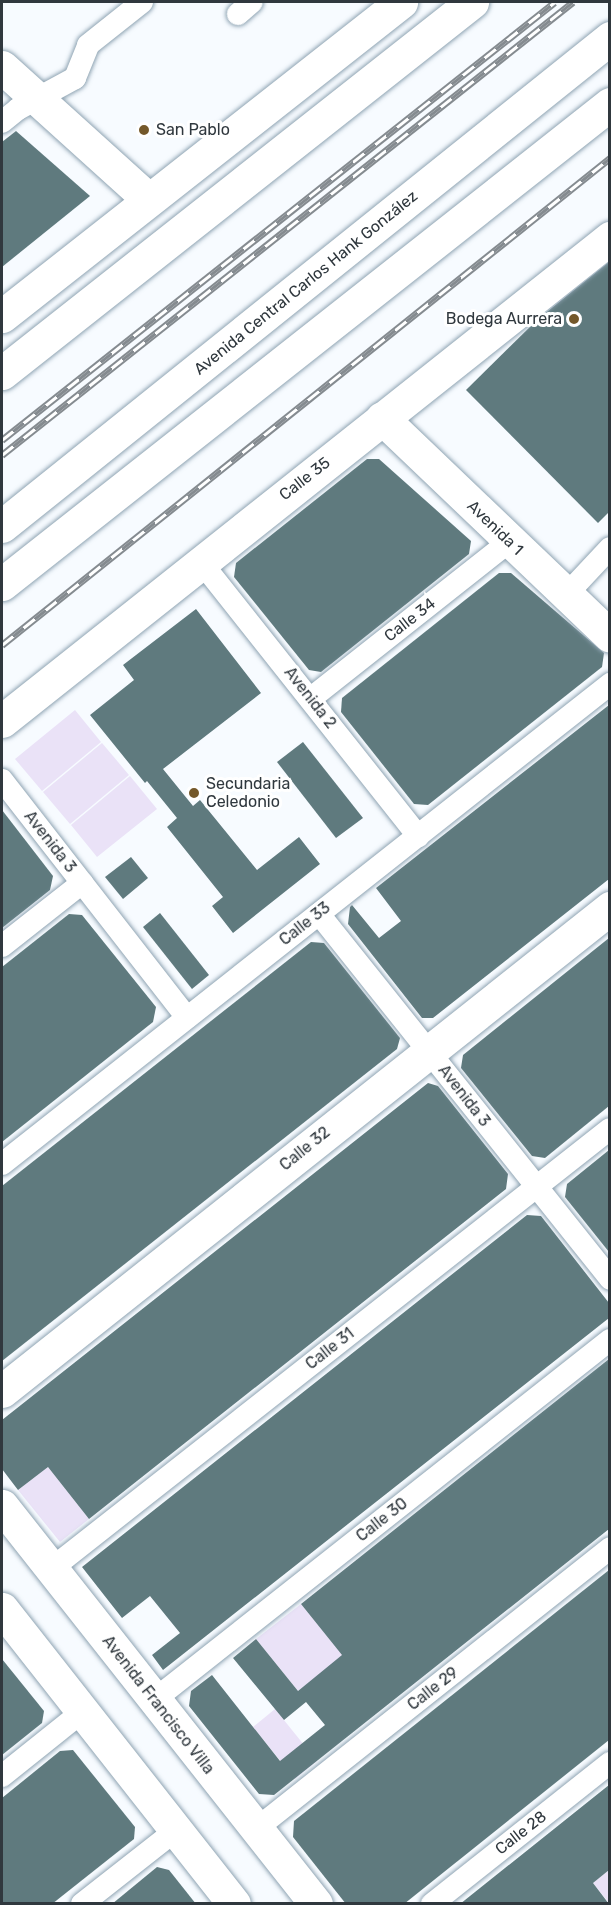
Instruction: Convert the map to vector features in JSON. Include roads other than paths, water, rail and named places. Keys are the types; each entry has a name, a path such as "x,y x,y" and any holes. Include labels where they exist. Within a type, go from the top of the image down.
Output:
{"main road":[{"path":"2,316 401,2"},
{"path":"344,103 356,80 375,56 435,2"},
{"path":"2,373 472,2"},
{"name":"Avenida Central Carlos Hank González","path":"2,526 609,38"},
{"path":"2,67 15,107 142,206"},
{"path":"2,584 609,104"},
{"name":"Calle 35","path":"2,721 609,238"},
{"name":"Avenida 1","path":"382,418 609,636"},
{"name":"Calle 32","path":"2,1391 609,908"},
{"name":"Avenida Francisco Villa","path":"2,1506 316,1904"},
{"path":"2,1609 234,1904"}],"street":[{"path":"15,107 75,78 88,45 137,3"},
{"name":"Calle 34","path":"310,699 509,542"},
{"path":"566,596 609,548"},
{"name":"Avenida 2","path":"201,562 418,836"},
{"name":"Calle 33","path":"2,1164 609,684"},
{"name":"Avenida 3","path":"2,780 188,1018"},
{"path":"2,946 82,883"},
{"name":"Avenida 3","path":"319,914 609,1279"},
{"name":"Calle 31","path":"51,1569 609,1129"},
{"name":"Calle 30","path":"154,1700 609,1340"},
{"name":"Calle 29","path":"256,1829 609,1548"},
{"path":"2,1776 83,1712"},
{"name":"Calle 28","path":"432,1904 609,1763"},
{"path":"82,1904 176,1830"}],"railway":[{"path":"2,440 555,2"},
{"path":"2,455 573,2"},
{"path":"2,645 610,158"}],"place":[{"name":"San Pablo","path":"144,130"},
{"name":"Bodega Aurrera","path":"574,319"},
{"name":"Secundaria Celedonio","path":"194,793"}]}
